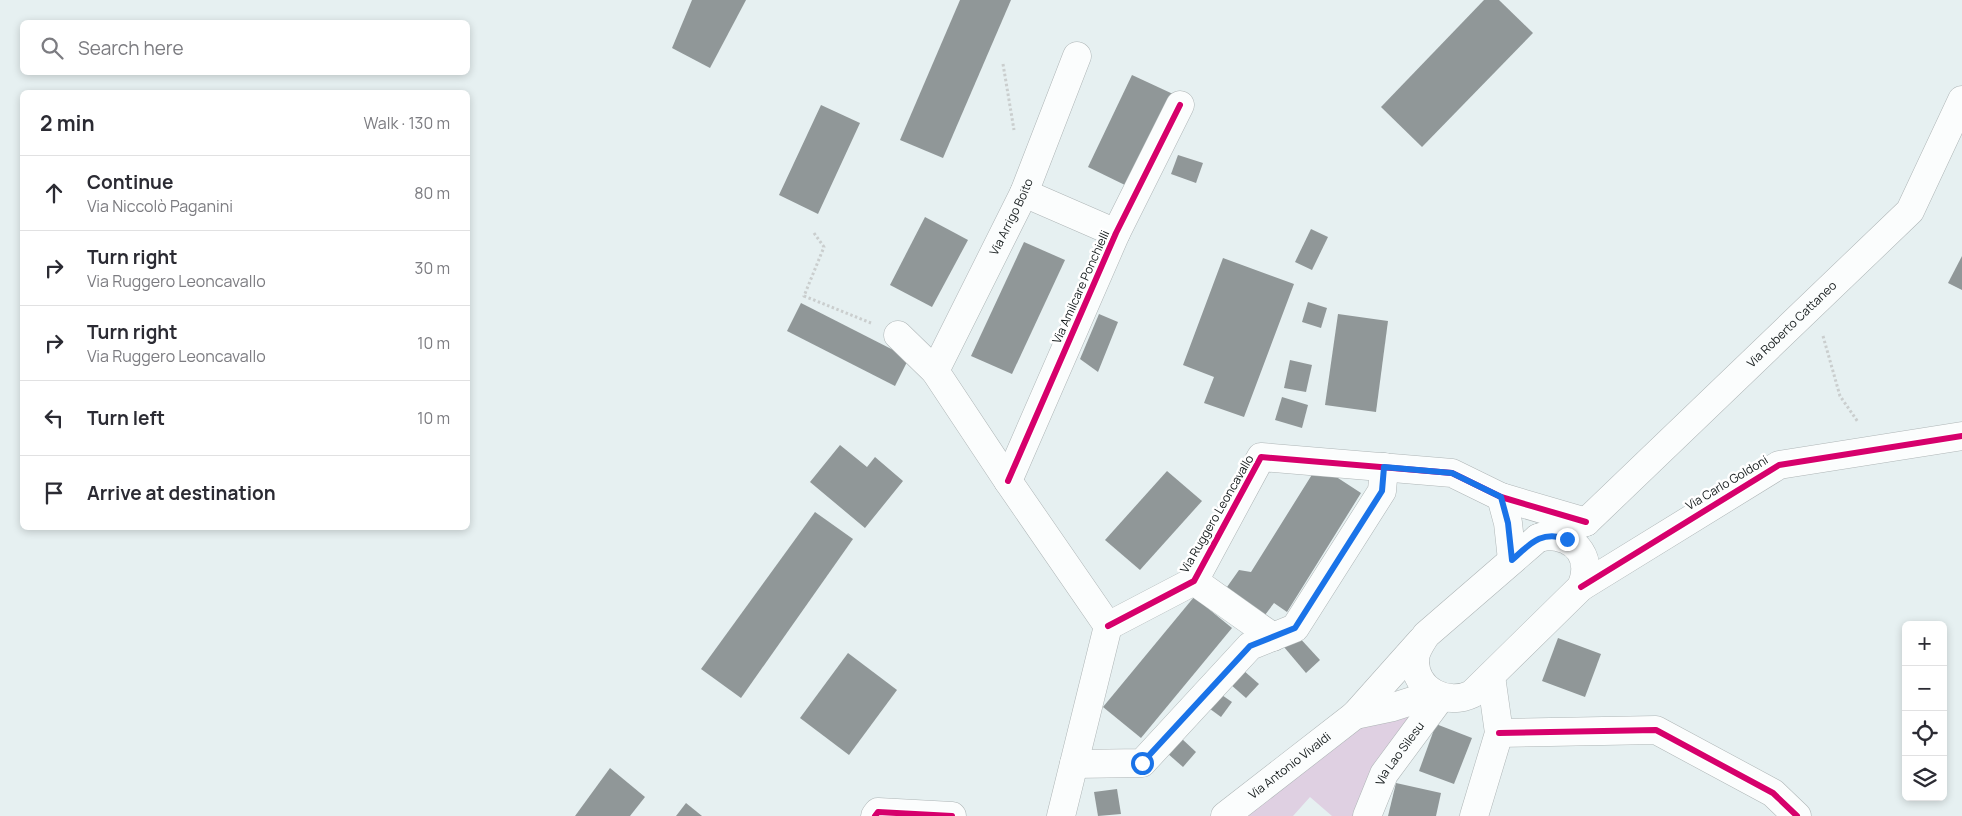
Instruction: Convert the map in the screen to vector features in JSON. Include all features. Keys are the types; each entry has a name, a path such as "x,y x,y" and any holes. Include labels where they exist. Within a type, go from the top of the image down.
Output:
{"street":[{"name":"Via Arrigo Boito","path":"935,371 1024,193 1077,56"},
{"name":"Via Roberto Cattaneo","path":"1586,522 1815,304 1910,210 1962,100"},
{"name":"Via Amilcare Ponchielli","path":"1008,481 1116,233 1180,105"},
{"name":"Via Amilcare Ponchielli","path":"1024,193 1116,233"},
{"path":"898,335 935,371 1108,626 1061,816"},
{"name":"Via Carlo Goldoni","path":"1491,676 1581,587 1779,465 1962,436"},
{"name":"Via Ruggero Leoncavallo","path":"1108,626 1194,581 1261,457 1452,473 1501,497 1586,522"},
{"path":"1074,764 1142,763 1250,646 1295,628 1382,491 1384,467"},
{"path":"1501,497 1508,523 1512,560"},
{"path":"1538,538 1586,522 1582,555"},
{"path":"1538,538 1548,536 1567,539 1577,547 1586,568 1581,587"},
{"name":"Via Antonio Vivaldi","path":"1225,816 1355,715 1426,635 1538,538"},
{"path":"1194,581 1273,637"},
{"path":"1426,635 1416,654 1416,669 1423,684 1438,695"},
{"path":"1474,816 1500,733 1491,676"},
{"name":"Via Antonio Vivaldi","path":"1355,715 1394,708 1438,695 1450,699 1465,697 1480,689 1491,676"},
{"name":"Via Lao Silesu","path":"1367,816 1384,774 1438,695"},
{"path":"1500,733 1656,730 1773,793 1797,816"},
{"path":"875,816 878,812 952,816"}],"path":[{"path":"814,233 824,247 804,296 898,335"},
{"path":"1815,304 1840,396 1860,424 1896,446"}],"shaded area":[{"path":"1414,715 1360,816 1332,816 1310,797 1293,816 1238,816 1342,732"}],"building":[{"path":"692,0 746,0 710,68 672,48"},
{"path":"960,0 1011,0 943,158 900,140"},
{"path":"1484,0 1499,0 1533,33 1422,147 1381,107"},
{"path":"1132,75 1173,94 1129,187 1088,167"},
{"path":"821,105 860,123 818,214 779,195"},
{"path":"1178,155 1203,163 1196,183 1171,174"},
{"path":"925,217 968,240 932,307 890,285"},
{"path":"1311,229 1328,237 1312,270 1295,262"},
{"path":"1024,242 1065,260 1012,374 971,356"},
{"path":"1962,256 1962,290 1948,283"},
{"path":"1223,258 1294,284 1244,417 1204,403 1214,377 1183,365"},
{"path":"1308,302 1327,308 1321,328 1302,322"},
{"path":"801,303 909,358 895,386 787,331"},
{"path":"1099,314 1118,322 1098,372 1080,359"},
{"path":"1338,314 1388,321 1376,412 1325,405"},
{"path":"1290,360 1312,365 1306,392 1284,388"},
{"path":"1282,397 1308,405 1302,428 1275,420"},
{"path":"840,445 867,467 875,457 903,481 865,528 810,482"},
{"path":"1318,465 1361,493 1287,612 1274,603 1265,615 1227,587 1239,570 1251,572"},
{"path":"1167,471 1202,501 1140,570 1105,540"},
{"path":"815,512 853,539 741,698 701,669"},
{"path":"1194,597 1232,628 1141,738 1103,707"},
{"path":"1297,635 1320,660 1306,673 1284,647"},
{"path":"1558,638 1601,654 1585,697 1542,681"},
{"path":"848,653 897,690 849,755 800,718"},
{"path":"1243,670 1259,684 1246,698 1230,684"},
{"path":"1216,691 1232,702 1221,717 1206,706"},
{"path":"1436,724 1472,738 1454,784 1419,771"},
{"path":"1181,738 1196,752 1183,767 1167,753"},
{"path":"610,768 645,797 630,816 575,816"},
{"path":"1396,783 1441,793 1436,816 1388,816"},
{"path":"1117,789 1121,814 1098,816 1094,792"},
{"path":"686,803 702,816 676,816"}],"cycle path":[{"path":"1008,481 1116,233 1180,105"},
{"path":"1581,587 1779,465 1962,436"},
{"path":"1108,626 1194,581 1261,457 1452,473 1501,497 1586,522"},
{"path":"1499,733 1656,730 1773,793 1797,816"},
{"path":"875,816 878,812 952,816"}],"route":[{"path":"1142,763 1250,646 1295,628 1382,491 1384,467 1452,473 1501,497 1508,523 1512,560 1538,538 1558,536 1567,539"}]}
